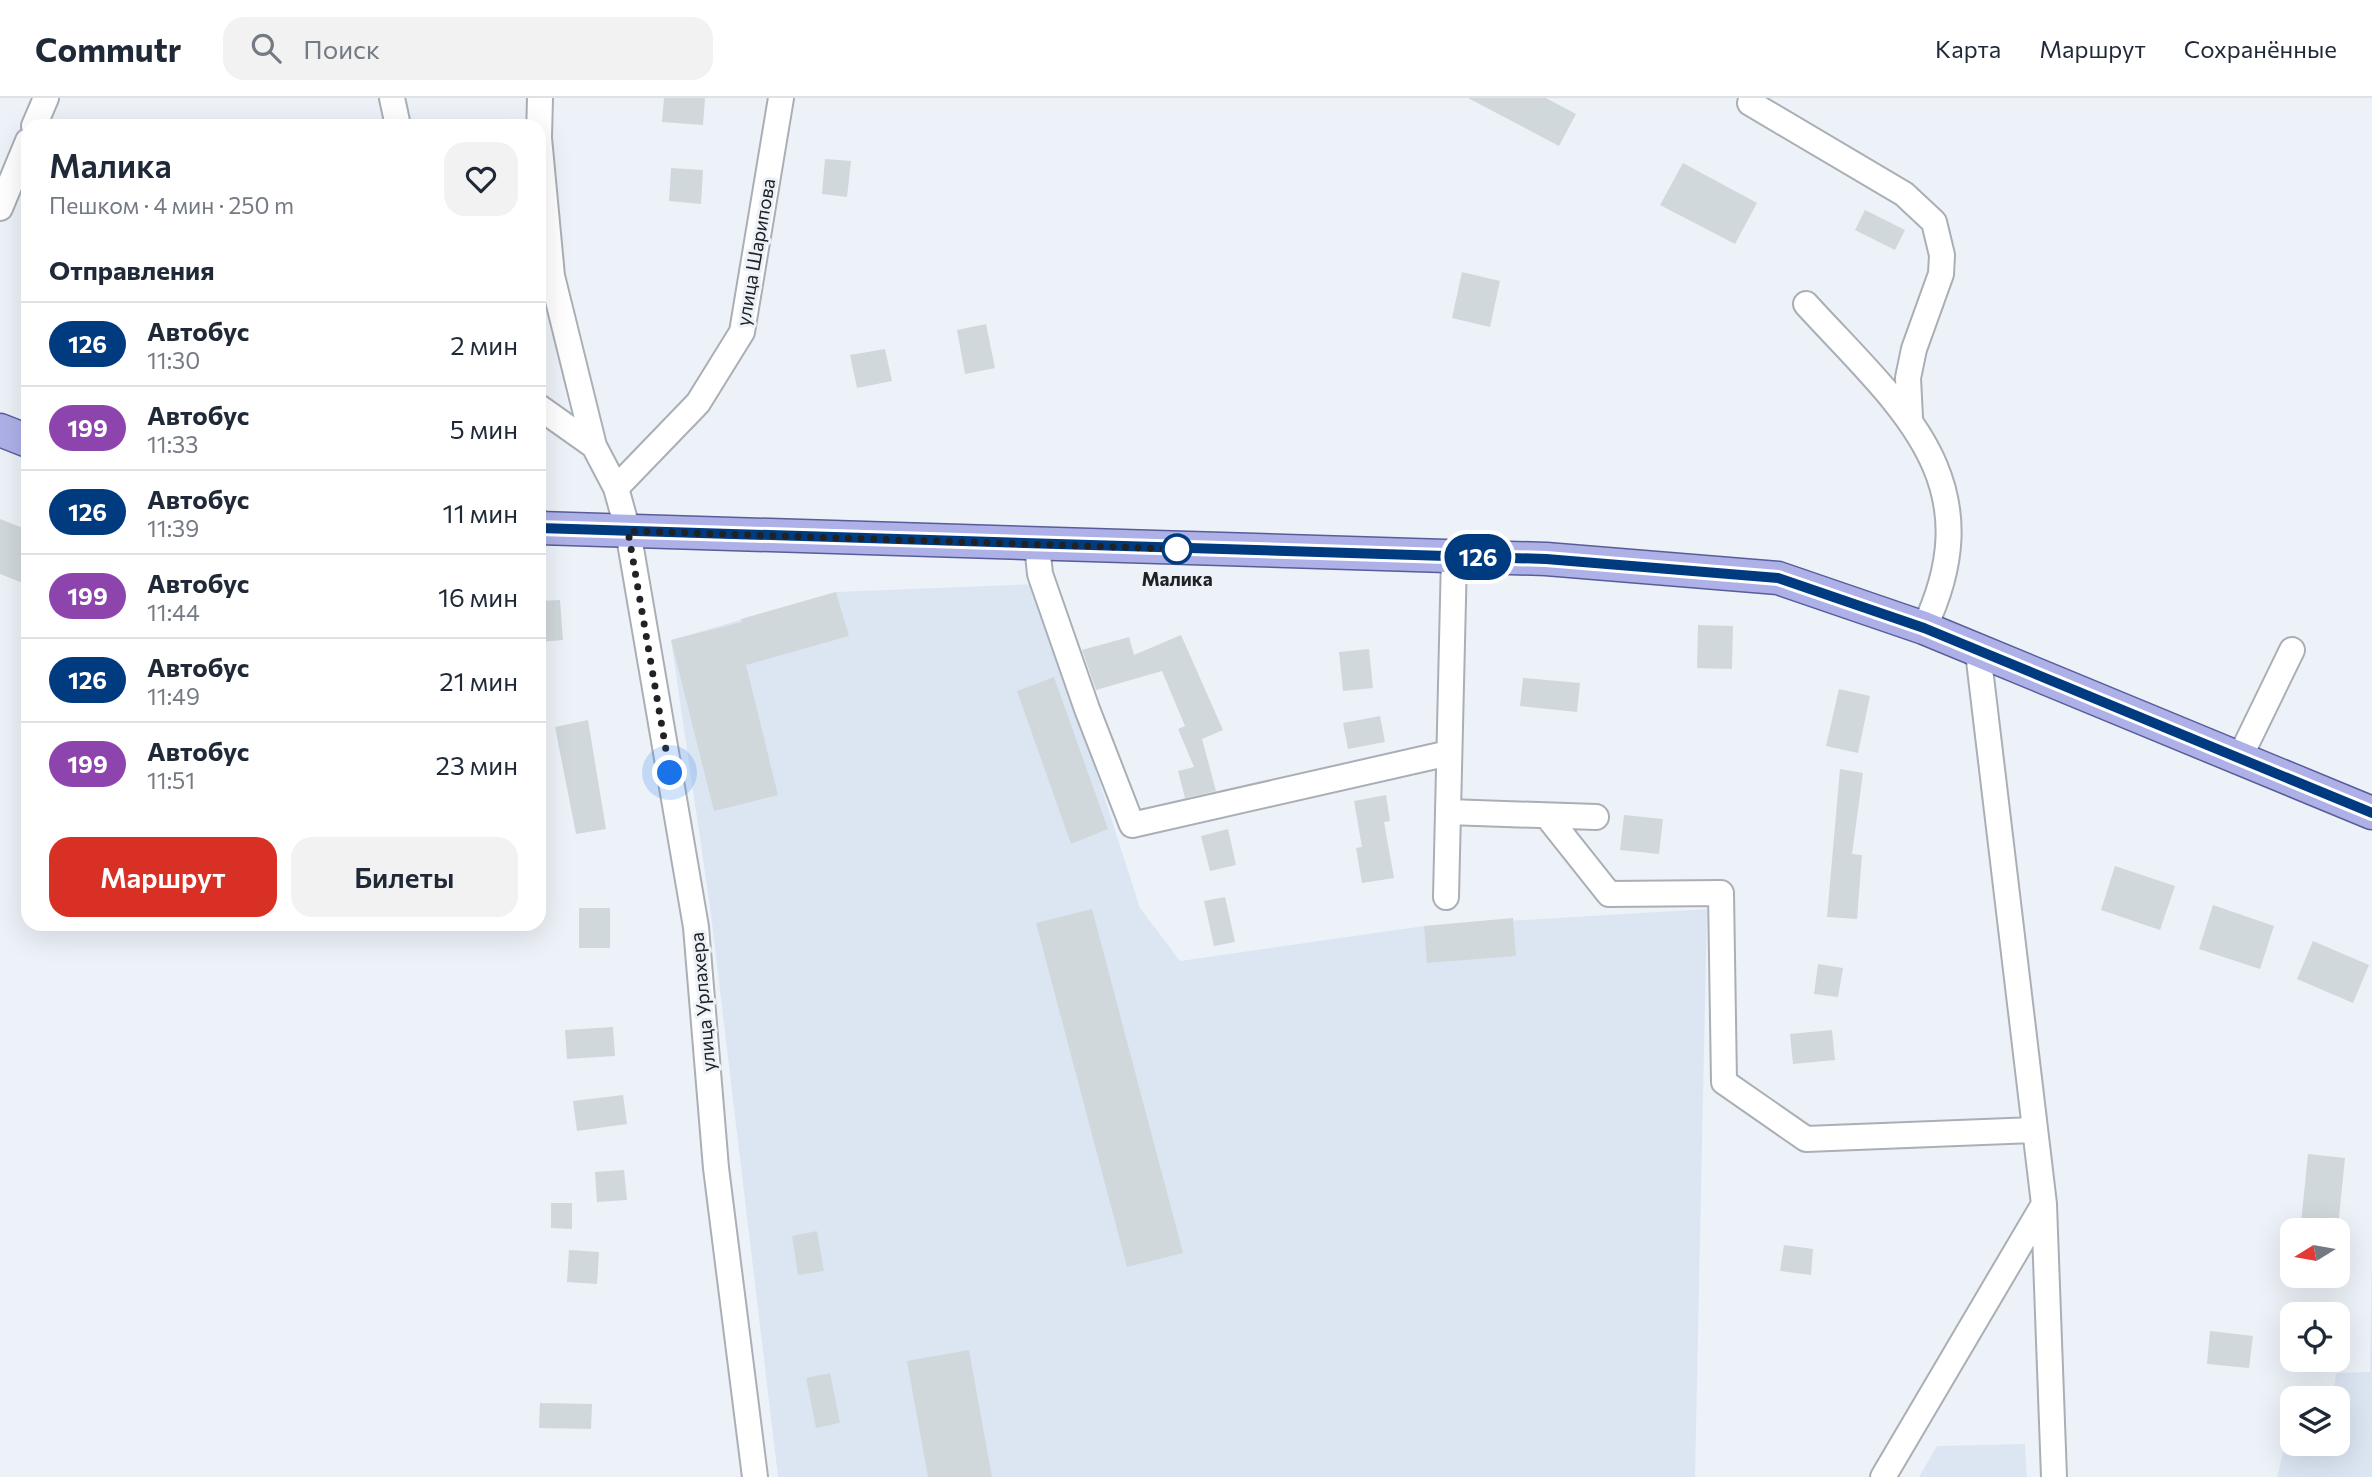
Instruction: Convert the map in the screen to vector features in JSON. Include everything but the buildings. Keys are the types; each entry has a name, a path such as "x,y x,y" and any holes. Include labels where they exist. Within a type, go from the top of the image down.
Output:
{"main road":[{"path":"0,430 21,438"},
{"path":"546,528 1546,559 1778,578 1924,628 2372,813"}],"street":[{"path":"37,119 46,98"},
{"path":"392,98 396,119"},
{"path":"539,119 540,98"},
{"name":"улица Шарипова","path":"616,488 698,403 742,332 781,98"},
{"path":"1750,103 1904,194 1934,222 1942,255 1941,274 1914,349 1908,378 1910,418"},
{"path":"0,208 21,158"},
{"path":"546,212 552,276 594,446 616,488 628,531"},
{"path":"1806,304 1910,418 1941,474 1951,528 1942,592 1924,628"},
{"path":"546,412 594,446"},
{"name":"улица Урлахера","path":"628,531 696,926 716,1168 755,1477"},
{"path":"1037,545 1040,574 1087,709 1132,825 1449,753"},
{"path":"1446,897 1454,557"},
{"path":"2239,759 2292,650"},
{"path":"1978,652 2044,1204 2054,1477"},
{"path":"1448,812 1596,817"},
{"path":"1547,816 1609,894 1721,893 1724,1082 1806,1139 2035,1130"},
{"path":"1883,1477 2044,1204"}],"shaded area":[{"path":"1036,584 1140,908 1180,961 1424,926 1707,909 1695,1477 778,1477 710,907 671,640 836,592"},
{"path":"2372,1255 2372,1477 2277,1477 2282,1456 2350,1456 2350,1386 2334,1386 2336,1373 2370,1372"},
{"path":"2025,1444 2027,1477 1919,1477 1937,1446"}],"bus line":[{"name":"126","path":"546,528 1546,559 1778,578 1924,628 2372,813"}],"place":[{"name":"Малика","path":"1177,549"}],"route":[{"path":"670,773 628,531 1177,549"}]}
